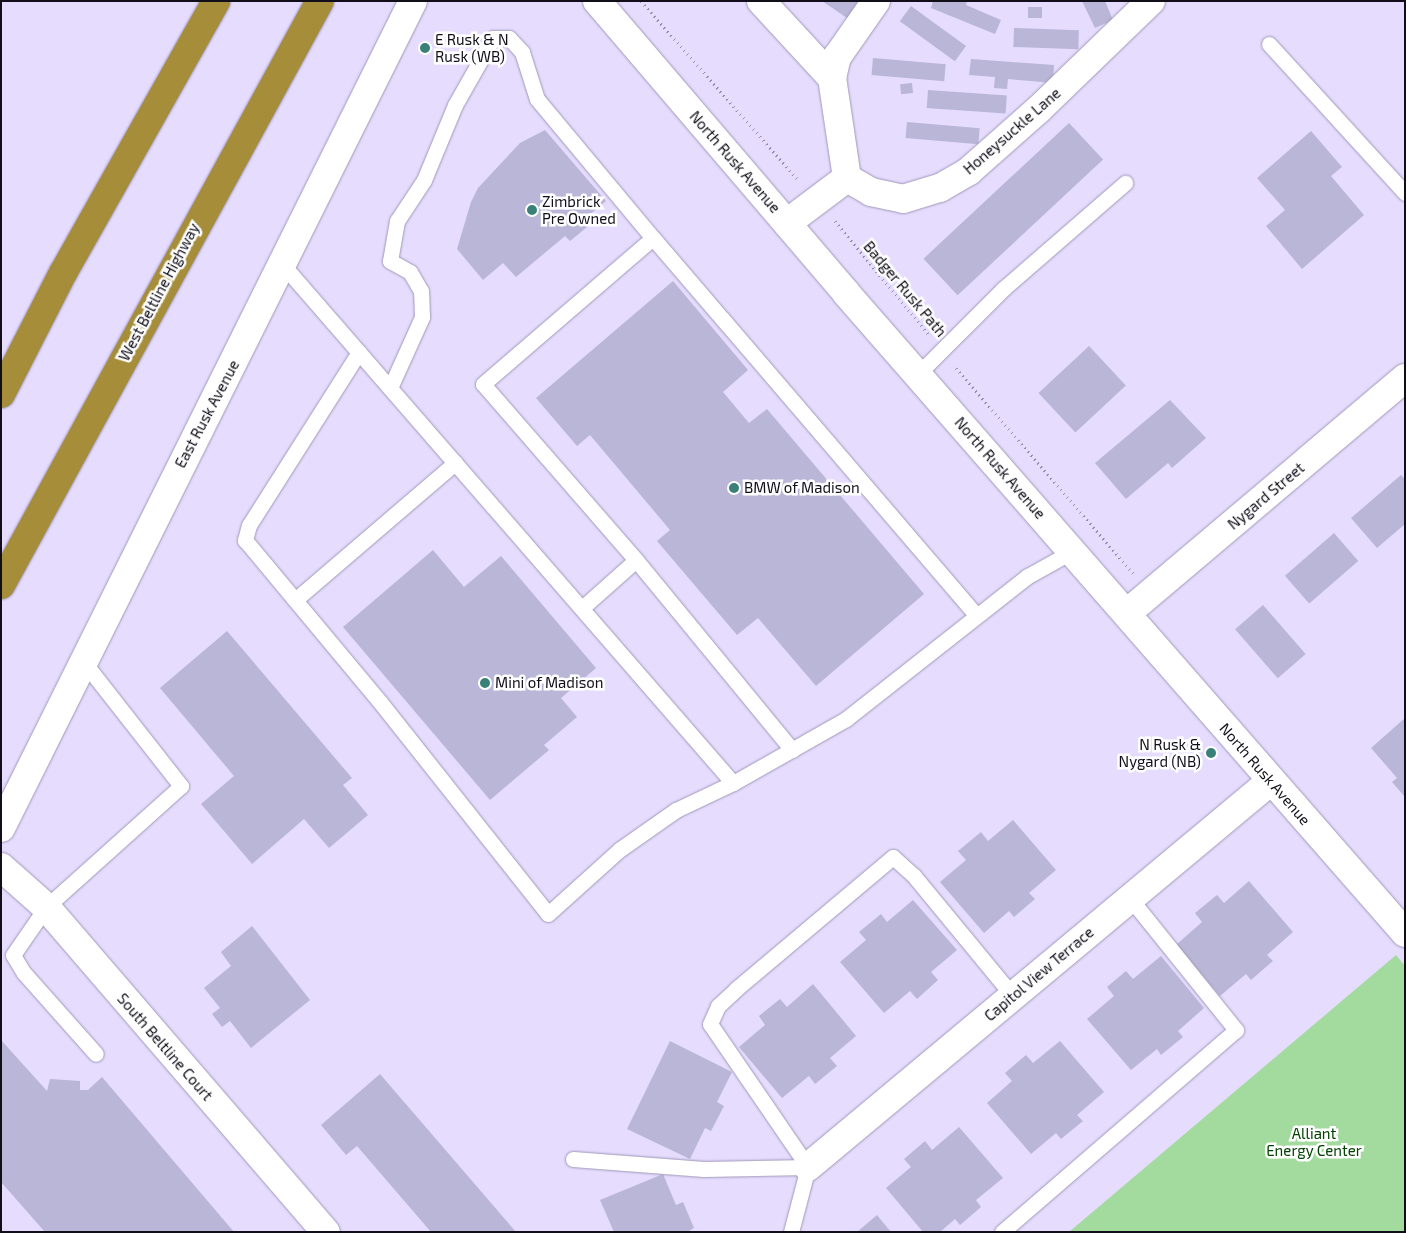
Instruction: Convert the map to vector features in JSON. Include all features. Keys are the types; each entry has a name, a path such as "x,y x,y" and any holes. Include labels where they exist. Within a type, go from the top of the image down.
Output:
{"highway":[{"path":"1,394 63,273 216,1"},
{"name":"West Beltline Highway","path":"1,585 320,1"},
{"path":"1,370 63,273"},
{"path":"1,592 17,555"}],"street":[{"name":"East Rusk Avenue","path":"1,828 414,1"},
{"name":"North Rusk Avenue","path":"597,1 787,223 1405,933"},
{"path":"762,1 832,78"},
{"path":"787,223 847,178 832,78 837,57 876,1"},
{"name":"Honeysuckle Lane","path":"847,178 871,192 903,199 940,188 968,172 1038,110 1151,1"},
{"name":"Nygard Street","path":"1126,613 1405,378"},
{"name":"Capitol View Terrace","path":"808,1167 1271,781"},
{"name":"South Beltline Court","path":"1,867 46,908 326,1232"}],"lane":[{"path":"390,388 422,317 421,291 410,272 390,261 397,221 424,180 455,105 493,38 509,38 522,52 537,99 653,238 976,616"},
{"path":"1269,44 1405,193"},
{"path":"918,374 1003,289 1125,183"},
{"path":"653,238 483,384 636,560 792,750"},
{"path":"283,265 734,783"},
{"path":"359,352 249,525 245,540 548,914 619,850 676,810 734,783 846,719 1028,576 1072,551"},
{"path":"295,600 455,463"},
{"path":"582,608 636,560"},
{"path":"84,661 181,786 46,908 13,955 24,973 96,1054"},
{"path":"791,1232 808,1167 710,1024 718,1006 893,858 914,876 1013,996"},
{"path":"1002,1232 1236,1030 1130,898"},
{"path":"573,1159 704,1169 808,1167"}],"path":[{"name":"Badger Rusk Path","path":"641,1 817,200 942,351 1150,594"}],"green space":[{"name":"Alliant Energy Center","path":"1396,955 1405,966 1405,1232 1069,1232"}],"building":[{"path":"822,1 856,1 858,2 847,18"},
{"path":"933,1 967,1 966,5 1001,20 995,34 931,8"},
{"path":"1082,1 1105,1 1113,20 1095,28"},
{"path":"911,6 966,46 955,61 900,21"},
{"path":"1028,7 1042,7 1042,18 1028,18"},
{"path":"1014,28 1079,30 1078,49 1013,47"},
{"path":"873,58 946,64 944,81 872,75"},
{"path":"971,59 1054,65 1053,83 1008,79 1007,89 994,88 995,77 969,75"},
{"path":"912,83 913,93 901,94 900,84"},
{"path":"928,90 1007,96 1006,113 927,108"},
{"path":"907,122 980,128 978,144 906,138"},
{"path":"1069,123 1103,160 958,295 923,259"},
{"name":"Zimbrick Pre Owned","path":"545,130 606,201 587,217 592,223 570,241 565,236 516,277 503,263 483,280 457,249 471,202 478,188 520,143"},
{"path":"1311,131 1342,167 1331,176 1364,215 1302,269 1266,226 1285,210 1257,178"},
{"name":"BMW of Madison","path":"673,281 748,370 723,392 749,423 767,409 924,594 816,686 758,618 737,635 657,541 670,530 590,435 577,446 536,398"},
{"path":"1089,346 1126,385 1075,433 1039,393"},
{"path":"1170,400 1206,438 1172,468 1168,463 1126,499 1095,463"},
{"path":"1401,475 1405,479 1405,524 1377,548 1351,518"},
{"path":"1334,533 1358,561 1309,604 1285,576"},
{"name":"Mini of Madison","path":"433,550 464,587 501,556 596,668 561,698 577,717 544,745 549,750 490,800 343,627"},
{"path":"1263,605 1306,654 1278,678 1235,629"},
{"path":"227,631 352,778 343,785 368,815 329,848 304,819 252,864 201,804 234,776 160,688"},
{"path":"1405,718 1405,797 1392,782 1397,778 1371,748"},
{"path":"1013,820 1056,870 1029,893 1035,899 1014,917 1009,911 984,933 940,882 966,860 958,851 981,832 988,841"},
{"path":"1249,881 1293,932 1267,955 1273,961 1251,980 1246,974 1220,996 1176,945 1202,922 1195,913 1217,895 1224,903"},
{"path":"913,900 957,950 931,972 938,980 917,999 910,991 884,1013 840,962 866,940 859,932 881,914 887,922"},
{"path":"252,926 310,1000 251,1048 230,1021 222,1027 212,1014 220,1008 204,988 231,966 221,952"},
{"path":"1161,956 1204,1008 1178,1031 1183,1037 1161,1055 1157,1049 1131,1070 1087,1019 1114,996 1107,987 1126,971 1133,979"},
{"path":"813,984 856,1036 830,1058 837,1066 815,1084 809,1076 782,1098 739,1047 765,1025 759,1016 780,999 787,1007"},
{"path":"1,1040 47,1091 50,1079 80,1081 80,1090 88,1090 102,1077 234,1232 45,1232 1,1182"},
{"path":"670,1041 732,1072 717,1102 724,1106 711,1131 705,1128 690,1159 627,1129"},
{"path":"1060,1041 1104,1092 1077,1115 1083,1121 1061,1139 1056,1133 1031,1154 987,1103 1012,1081 1005,1073 1026,1055 1033,1063"},
{"path":"380,1074 516,1232 431,1232 357,1146 346,1155 321,1125"},
{"path":"959,1127 1003,1178 976,1200 981,1207 960,1225 955,1219 940,1232 923,1232 886,1188 911,1167 904,1159 925,1141 932,1150"},
{"path":"663,1174 676,1205 683,1202 694,1228 687,1232 614,1232 600,1200"},
{"path":"877,1215 891,1232 857,1232"}],"place":[{"name":"E Rusk & N Rusk (WB)","path":"425,48"},
{"name":"Zimbrick Pre Owned","path":"532,210"},
{"name":"BMW of Madison","path":"734,488"},
{"name":"Mini of Madison","path":"485,683"},
{"name":"N Rusk & Nygard (NB)","path":"1211,753"}]}
